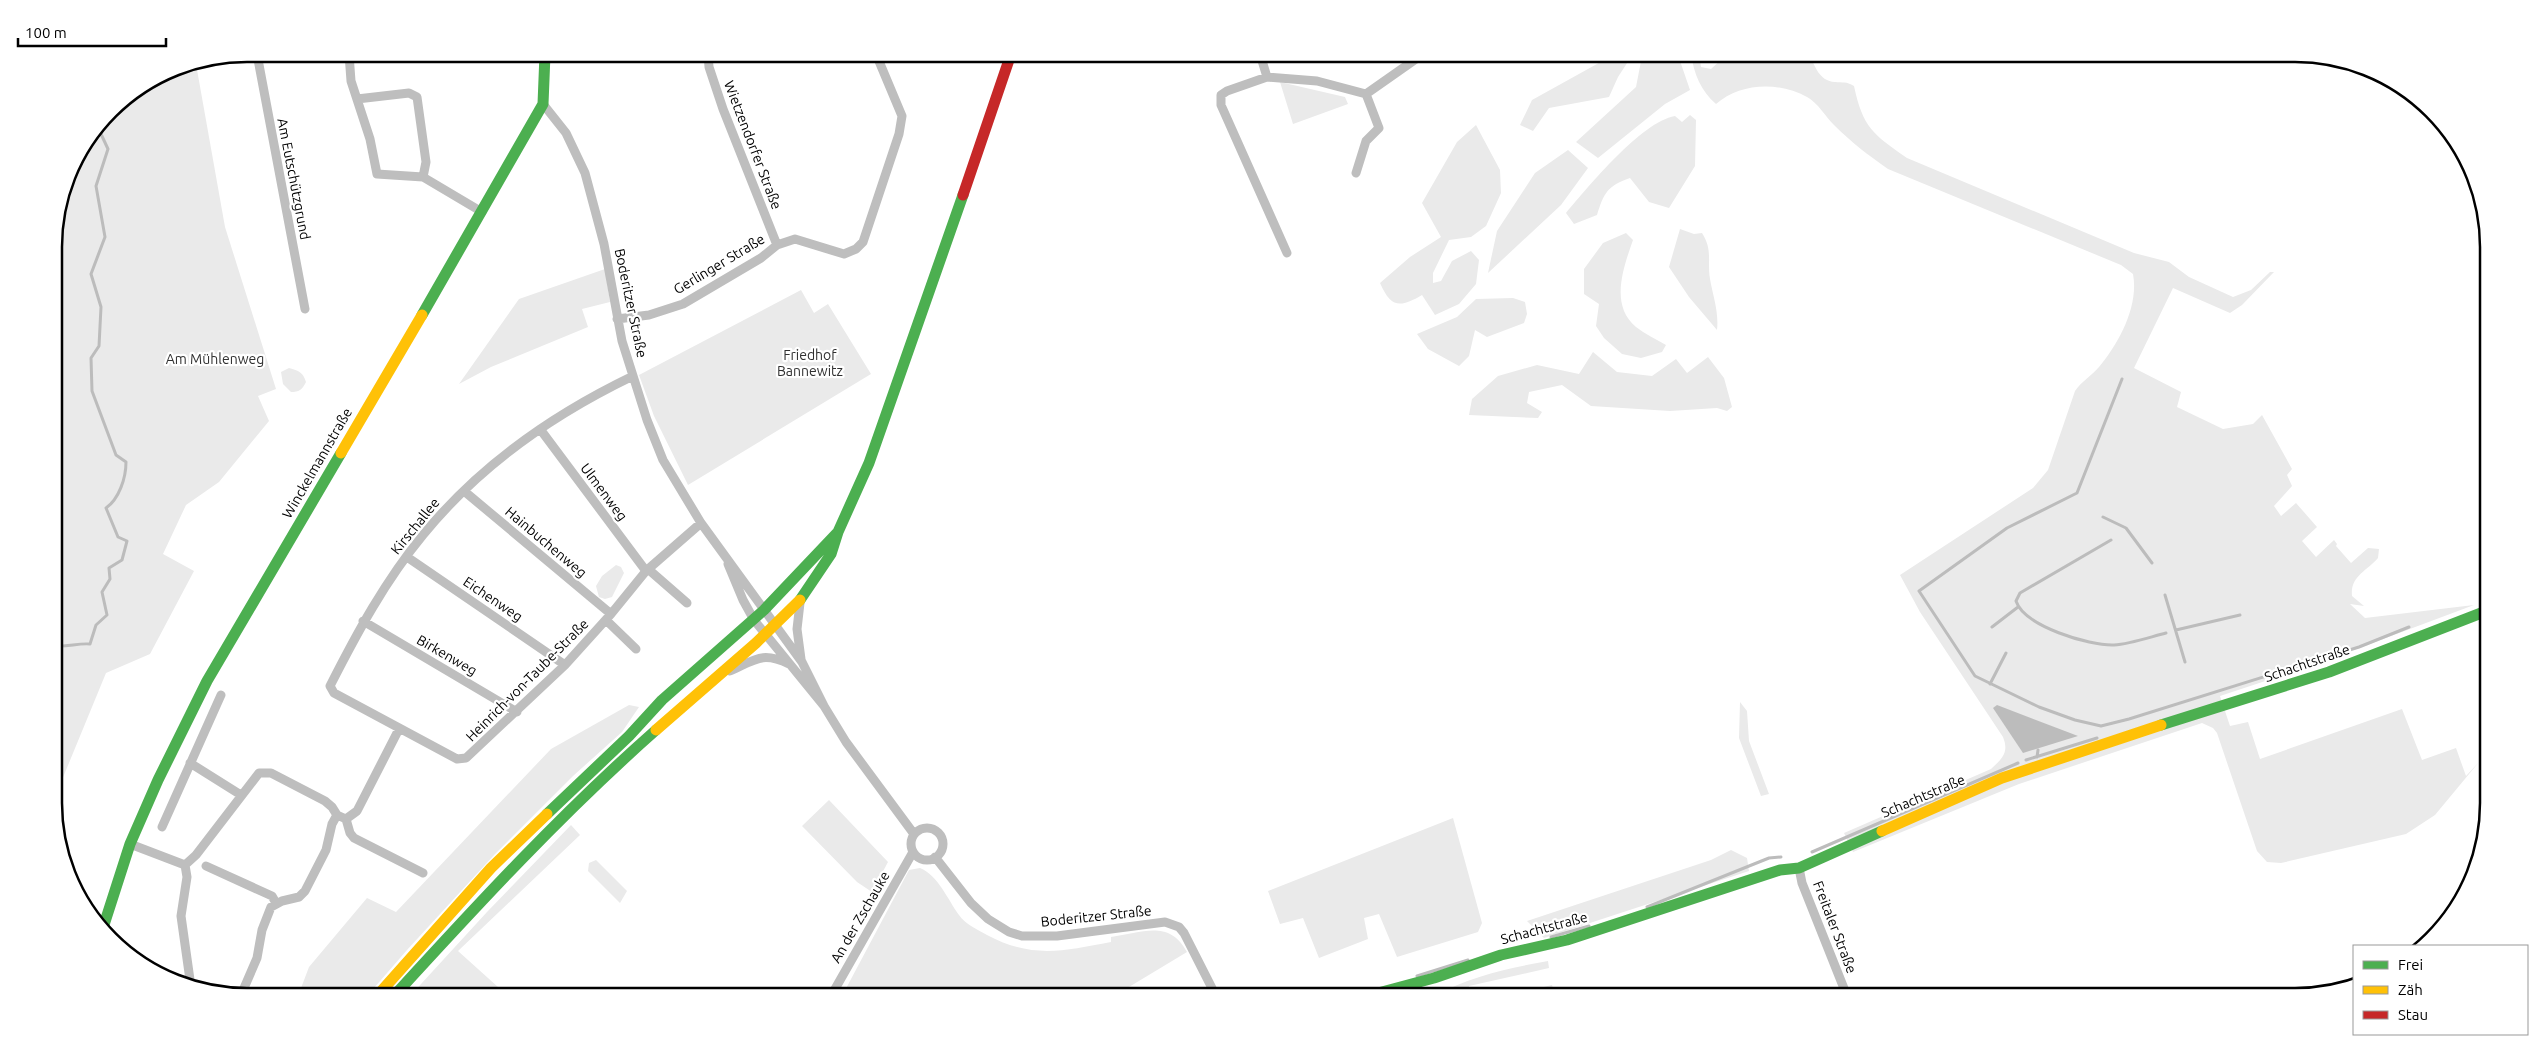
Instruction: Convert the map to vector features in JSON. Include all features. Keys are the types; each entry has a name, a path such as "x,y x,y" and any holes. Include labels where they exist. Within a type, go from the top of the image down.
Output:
{"street":[{"name":"Am Eutschützgrund","path":"258,62 305,309"},
{"path":"350,62 351,81 370,139 377,174 423,177 482,212"},
{"path":"542,104 545,62"},
{"name":"Wietzendorfer Straße","path":"709,62 723,109 777,245"},
{"path":"777,245 795,239 844,254 856,249 863,242 899,134 902,116 879,62"},
{"path":"401,988 503,876 599,780 720,675 800,601 831,554 838,532 856,496 895,392 1008,62"},
{"path":"1262,62 1267,77"},
{"path":"1287,253 1221,104 1221,95 1226,91 1267,77 1317,81 1366,94 1412,62"},
{"path":"357,99 409,93 417,98 426,162 423,177"},
{"path":"1356,173 1366,141 1379,128 1366,94"},
{"name":"Winckelmannstraße","path":"105,921 130,844 158,780 207,680 482,212 542,104"},
{"name":"Boderitzer Straße","path":"542,104 566,133 585,173 604,244 617,319 646,420 663,460 701,523 726,559 738,571 802,662 824,706 846,742 914,834"},
{"name":"Gerlinger Straße","path":"617,319 649,315 683,304 761,258 777,245"},
{"name":"Kirschallee","path":"399,729 334,693 330,686 363,622 423,534 464,491 540,429 575,406 633,376"},
{"name":"Ulmenweg","path":"540,429 647,570"},
{"name":"Hainbuchenweg","path":"464,491 608,617"},
{"name":"Heinrich-von-Taube-Straße","path":"399,729 457,759 466,758 565,665 647,570 701,523"},
{"path":"384,988 491,868 629,736 662,700 754,620 813,556 838,532"},
{"name":"Eichenweg","path":"407,557 565,665"},
{"name":"Boderitzer Straße","path":"726,559 743,600 754,620 824,706"},
{"path":"647,570 687,603"},
{"name":"Boderitzer Straße","path":"800,601 797,629 802,662"},
{"name":"Schachtstraße","path":"1396,988 1434,978 1501,955 1567,940 1780,870 1799,868 2002,778 2329,672 2480,613"},
{"name":"Heinrich-von-Taube-Straße","path":"608,617 636,649"},
{"name":"Birkenweg","path":"363,622 517,712"},
{"path":"720,675 759,657 775,657 790,664"},
{"path":"162,827 221,695"},
{"path":"346,818 357,811 399,729"},
{"path":"190,763 242,795"},
{"path":"185,865 196,855 255,778 266,772 325,801 337,815 346,818"},
{"path":"244,988 257,958 262,930 271,907 299,897 305,891 326,850 332,824 337,815"},
{"path":"346,818 350,833 354,838 423,873"},
{"path":"925,828 937,831 942,842 942,848 935,857 924,859 913,852 911,840 914,834 925,828"},
{"path":"130,844 185,865"},
{"name":"An der Zschauke","path":"835,988 913,852"},
{"name":"Boderitzer Straße","path":"935,857 971,903 988,920 1009,932 1035,937 1058,936 1165,922 1172,924 1184,933 1212,988"},
{"path":"185,865 187,877 182,916 190,978"},
{"path":"206,866 272,896 276,904"},
{"name":"Freitaler Straße","path":"1799,868 1802,883 1844,988"}],"green space":[{"path":"1601,62 1628,62 1618,77 1609,97 1549,108 1533,131 1520,125 1532,100"},
{"path":"1641,62 1680,62 1690,90 1665,104 1598,158 1576,142 1636,87"},
{"path":"1693,62 1700,62 1701,67 1711,69 1719,62 1813,62 1818,72 1825,79 1854,86 1861,112 1871,129 1907,158 2134,253 2169,262 2189,277 2233,297 2251,290 2270,272 2274,272 2242,305 2230,313 2173,288 2134,368 2181,392 2177,407 2223,429 2253,424 2262,415 2292,469 2287,475 2292,486 2274,506 2281,516 2296,503 2317,527 2302,541 2316,557 2334,540 2337,544 2336,546 2351,563 2368,548 2379,549 2378,558 2360,574 2352,589 2352,596 2364,606 2350,604 2365,618 2474,605 2311,666 2220,696 2230,726 2248,722 2260,759 2402,709 2422,760 2456,748 2466,776 2479,762 2435,815 2406,834 2281,863 2267,862 2257,851 2217,733 2213,728 2202,723 2019,784 1853,852 1844,833 1991,769 2004,754 2005,742 2003,737 1920,612 1900,575 2033,488 2048,470 2075,391 2099,367 2114,347 2126,324 2133,299 2133,274 2121,265 1888,169 1847,137 1811,100 1796,92 1772,87 1748,88 1726,97 1716,104 1706,94"},
{"name":"Am Mühlenweg","path":"197,70 225,227 276,389 258,396 269,421 219,482 186,505 163,554 194,571 150,654 106,673 62,780 62,248 66,211 72,188 87,155 108,126 126,108 155,87"},
{"path":"1280,82 1345,97 1348,104 1293,124"},
{"path":"1690,115 1696,120 1695,166 1669,208 1649,202 1630,178 1611,187 1604,196 1597,215 1574,224 1566,213 1616,157 1647,130 1661,121 1675,116 1682,122"},
{"path":"1476,125 1500,170 1501,193 1486,226 1471,237 1449,240 1433,273 1433,283 1441,281 1452,261 1471,251 1479,260 1476,284 1459,304 1435,315 1422,295 1402,304 1392,301 1380,283 1410,257 1441,237 1422,203 1457,142"},
{"path":"1568,150 1588,168 1561,205 1488,273 1497,231 1535,173"},
{"path":"1680,229 1694,234 1702,233 1705,239 1709,250 1709,273 1716,310 1717,330 1689,297 1669,267"},
{"path":"1626,233 1633,240 1621,285 1623,308 1628,318 1636,327 1666,345 1662,352 1641,358 1622,354 1604,338 1596,326 1599,304 1584,294 1584,269 1603,243"},
{"path":"605,269 610,302 582,309 588,327 491,367 459,384 519,299"},
{"name":"Friedhof Bannewitz","path":"801,290 814,313 828,304 871,374 688,485 654,416 639,375"},
{"path":"1513,298 1525,302 1527,314 1524,323 1487,337 1475,330 1469,356 1459,366 1428,349 1417,334 1457,317 1476,299"},
{"path":"1593,352 1617,372 1652,376 1676,359 1687,373 1708,357 1724,378 1732,407 1727,411 1717,408 1670,411 1591,406 1562,385 1529,392 1527,403 1542,412 1538,418 1469,415 1472,399 1498,376 1537,365 1579,374"},
{"path":"289,368 300,372 305,379 305,385 298,391 291,392 283,384 281,372"},
{"path":"616,565 621,567 624,573 612,597 605,599 599,597 596,586 602,576"},
{"path":"1740,702 1747,711 1749,741 1769,794 1761,796 1739,738"},
{"path":"629,705 639,707 622,732 573,776 495,854 374,988 301,988 309,967 367,898 396,912 551,749"},
{"path":"829,800 888,862 872,892 857,882 802,826"},
{"path":"1453,818 1482,923 1478,932 1397,957 1379,914 1364,918 1368,939 1319,958 1303,918 1280,924 1268,891"},
{"path":"571,825 580,835 458,951 499,988 417,988"},
{"path":"1731,850 1747,858 1749,871 1544,938 1527,921 1711,860"},
{"path":"596,860 627,891 620,903 588,871 589,863"},
{"path":"920,868 926,871 942,888 965,921 1003,943 1033,950 1063,950 1111,942 1111,937 1154,931 1172,935 1187,952 1127,988 846,988 909,870"},
{"path":"1548,961 1549,968 1469,986 1469,988 1451,988 1489,974"},
{"path":"1552,985 1553,988 1540,988"}],"shaded area":[{"path":"1997,705 2078,736 2023,753 1993,708"}],"waterway":[{"path":"62,646 90,644 96,625 107,615 102,592 110,579 109,568 122,560 127,541 118,537 106,508 115,499 121,488 126,462 116,455 92,391 91,358 99,346 101,307 91,274 105,237 96,186 108,149 101,135"},
{"path":"2122,379 2077,493 2007,528 1919,591 1975,676 2039,707 2075,720 2101,726 2129,719 2359,647 2409,627"},
{"path":"2103,517 2126,528 2152,563"},
{"path":"2111,540 2020,593 2016,601 2021,610 2031,619 2044,626 2059,633 2089,642 2114,645 2166,633"},
{"path":"2165,595 2185,662"},
{"path":"1992,627 2018,607"},
{"path":"2176,630 2240,615"},
{"path":"1990,684 2006,653"},
{"path":"2026,760 2097,738"},
{"path":"2037,757 2038,750"},
{"path":"1812,852 2018,763"},
{"path":"1647,907 1769,858 1781,857"},
{"path":"1551,937 1589,926"},
{"path":"1417,976 1468,960"}],"traffic: fast":[{"path":"422,315 543,104 545,62"},
{"path":"800,600 831,554 838,532 869,463 963,195"},
{"path":"105,921 130,844 158,780 207,681 341,453"},
{"path":"547,814 629,736 662,700 764,610 837,533"},
{"path":"2161,725 2329,672 2480,613"},
{"path":"401,988 554,826 656,730"},
{"path":"1397,988 1434,978 1501,955 1567,940 1780,870 1799,868 1882,831"}],"traffic: slow":[{"path":"341,453 422,315"},
{"path":"656,730 756,643 800,600"},
{"path":"1882,831 2002,778 2161,725"},
{"path":"384,988 491,868 547,814"}],"traffic: jam":[{"path":"963,195 1008,62"}]}
